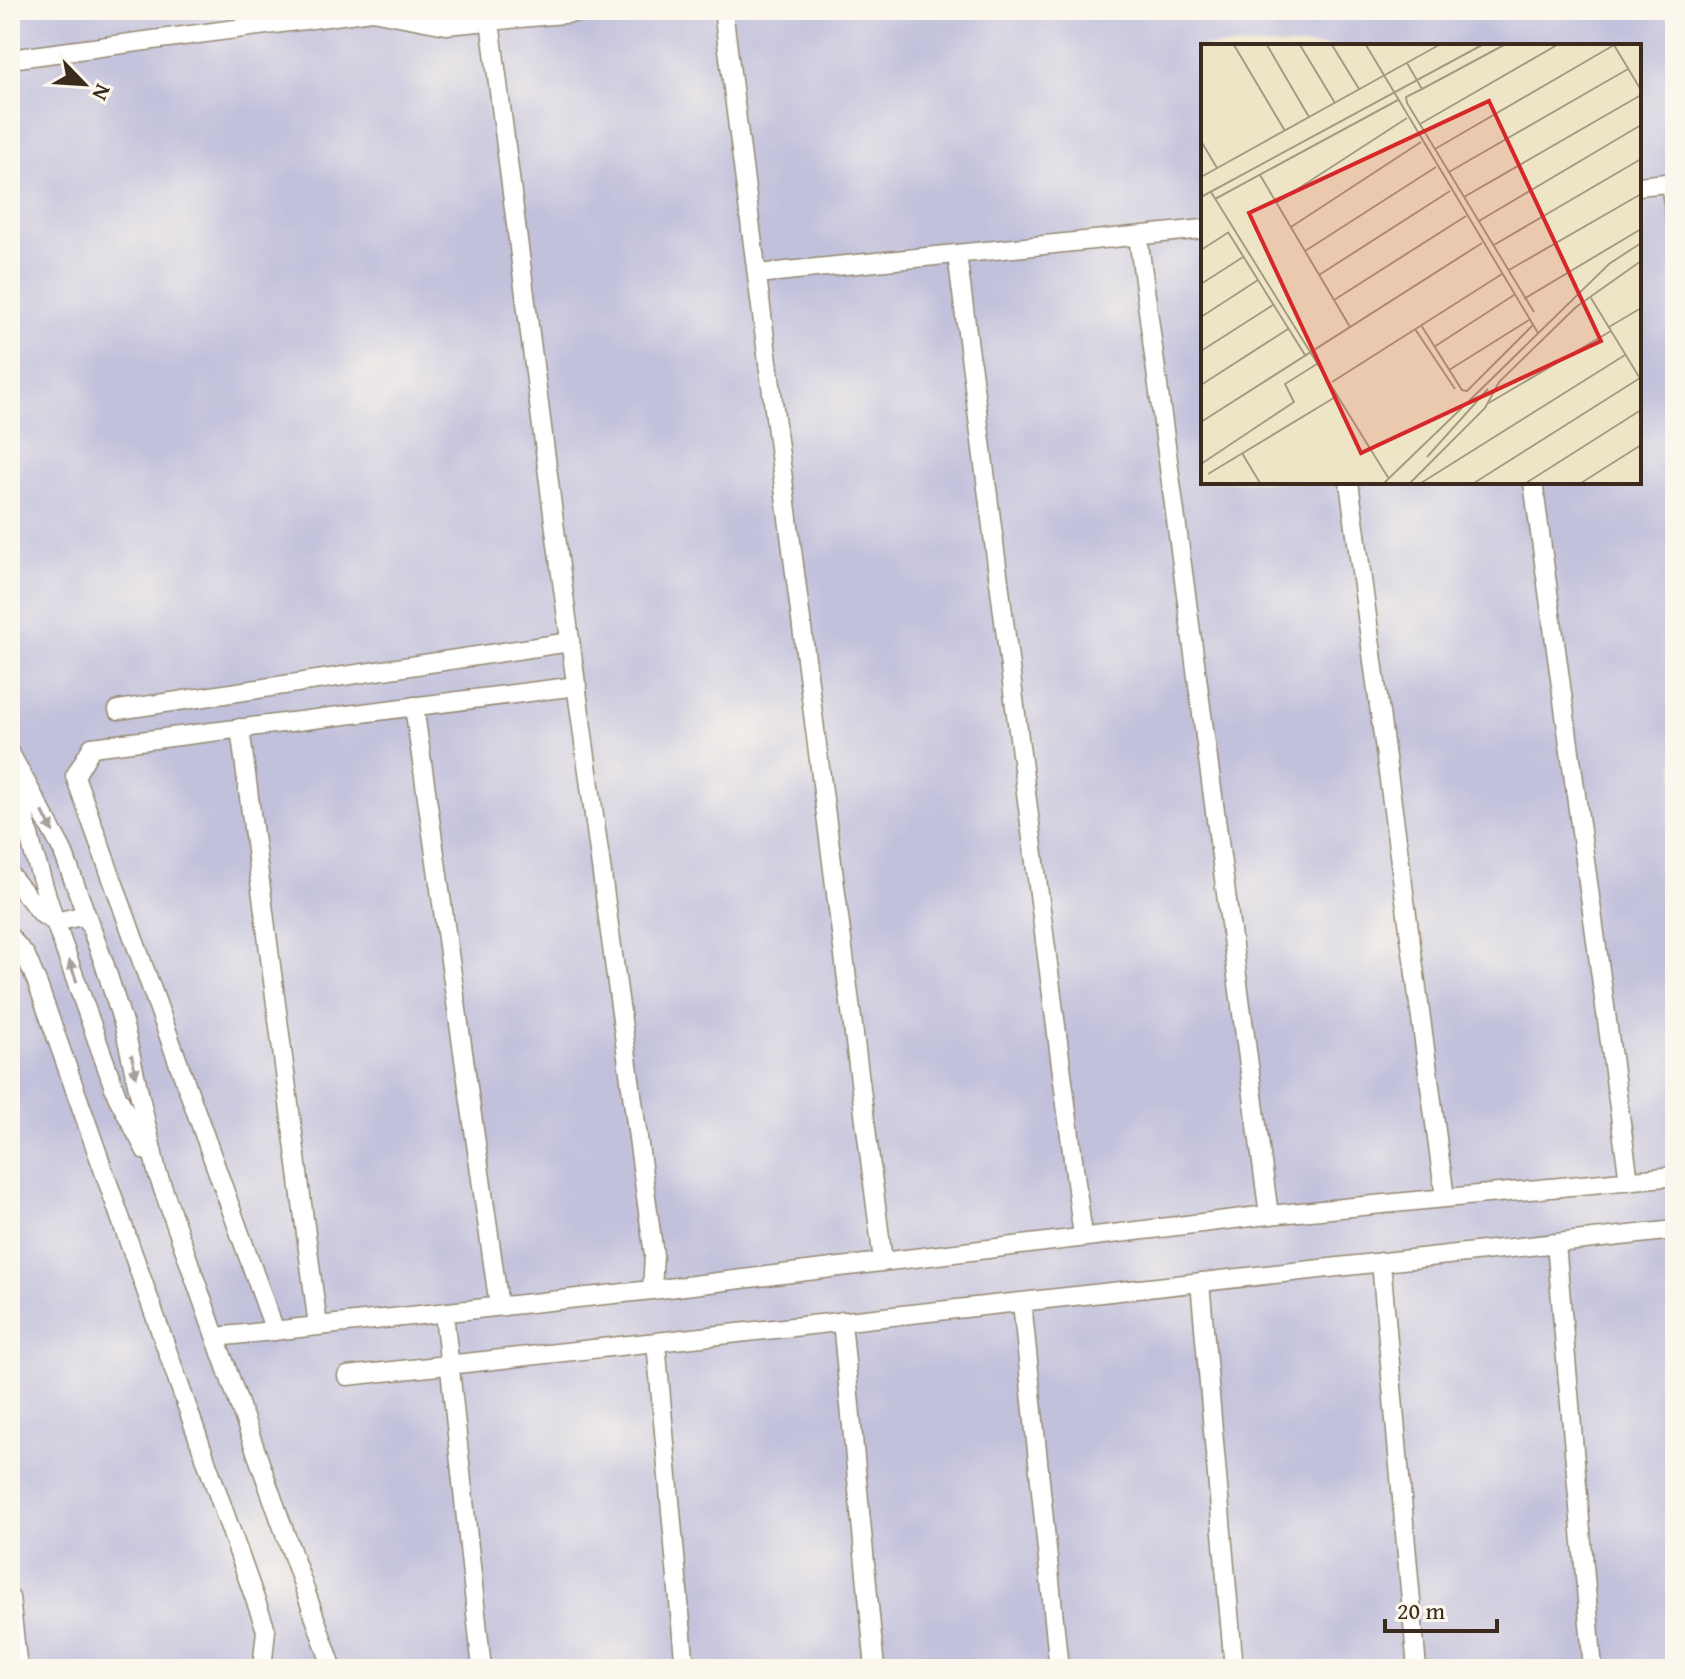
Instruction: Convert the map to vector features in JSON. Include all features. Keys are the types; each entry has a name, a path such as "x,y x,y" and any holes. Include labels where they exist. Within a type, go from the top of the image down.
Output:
{"lane":[{"path":"10,59 372,11 391,12 446,25 607,10"},
{"path":"723,10 883,1261"},
{"path":"490,21 570,642 654,1255 652,1290"},
{"path":"1641,186 1673,183 1675,217"},
{"path":"757,274 1201,229"},
{"path":"1138,236 1269,1215"},
{"path":"957,254 1083,1237"},
{"path":"1349,484 1445,1198"},
{"path":"1533,484 1629,1181"},
{"path":"118,710 570,642"},
{"path":"275,1331 75,776 92,747 577,686"},
{"path":"414,706 499,1306"},
{"path":"240,728 318,1326"},
{"path":"10,754 62,849 104,963 124,1026 157,1172 333,1669"},
{"path":"10,754 33,851 55,922 117,1096 157,1172"},
{"path":"10,875 42,914 55,922 86,915"},
{"path":"10,937 26,956 38,985 266,1630 262,1669"},
{"path":"216,1337 652,1290 1269,1215 1675,1176"},
{"path":"347,1376 1675,1230"},
{"path":"1556,1243 1593,1669"},
{"path":"1381,1262 1417,1669"},
{"path":"1200,1282 1234,1669"},
{"path":"1022,1302 1059,1669"},
{"path":"444,1313 482,1669"},
{"path":"842,1321 875,1669"},
{"path":"656,1342 685,1669"},
{"path":"10,1598 18,1669"}],"shaded area":[{"path":"10,10 1675,10 1675,1669 10,1669"}]}
